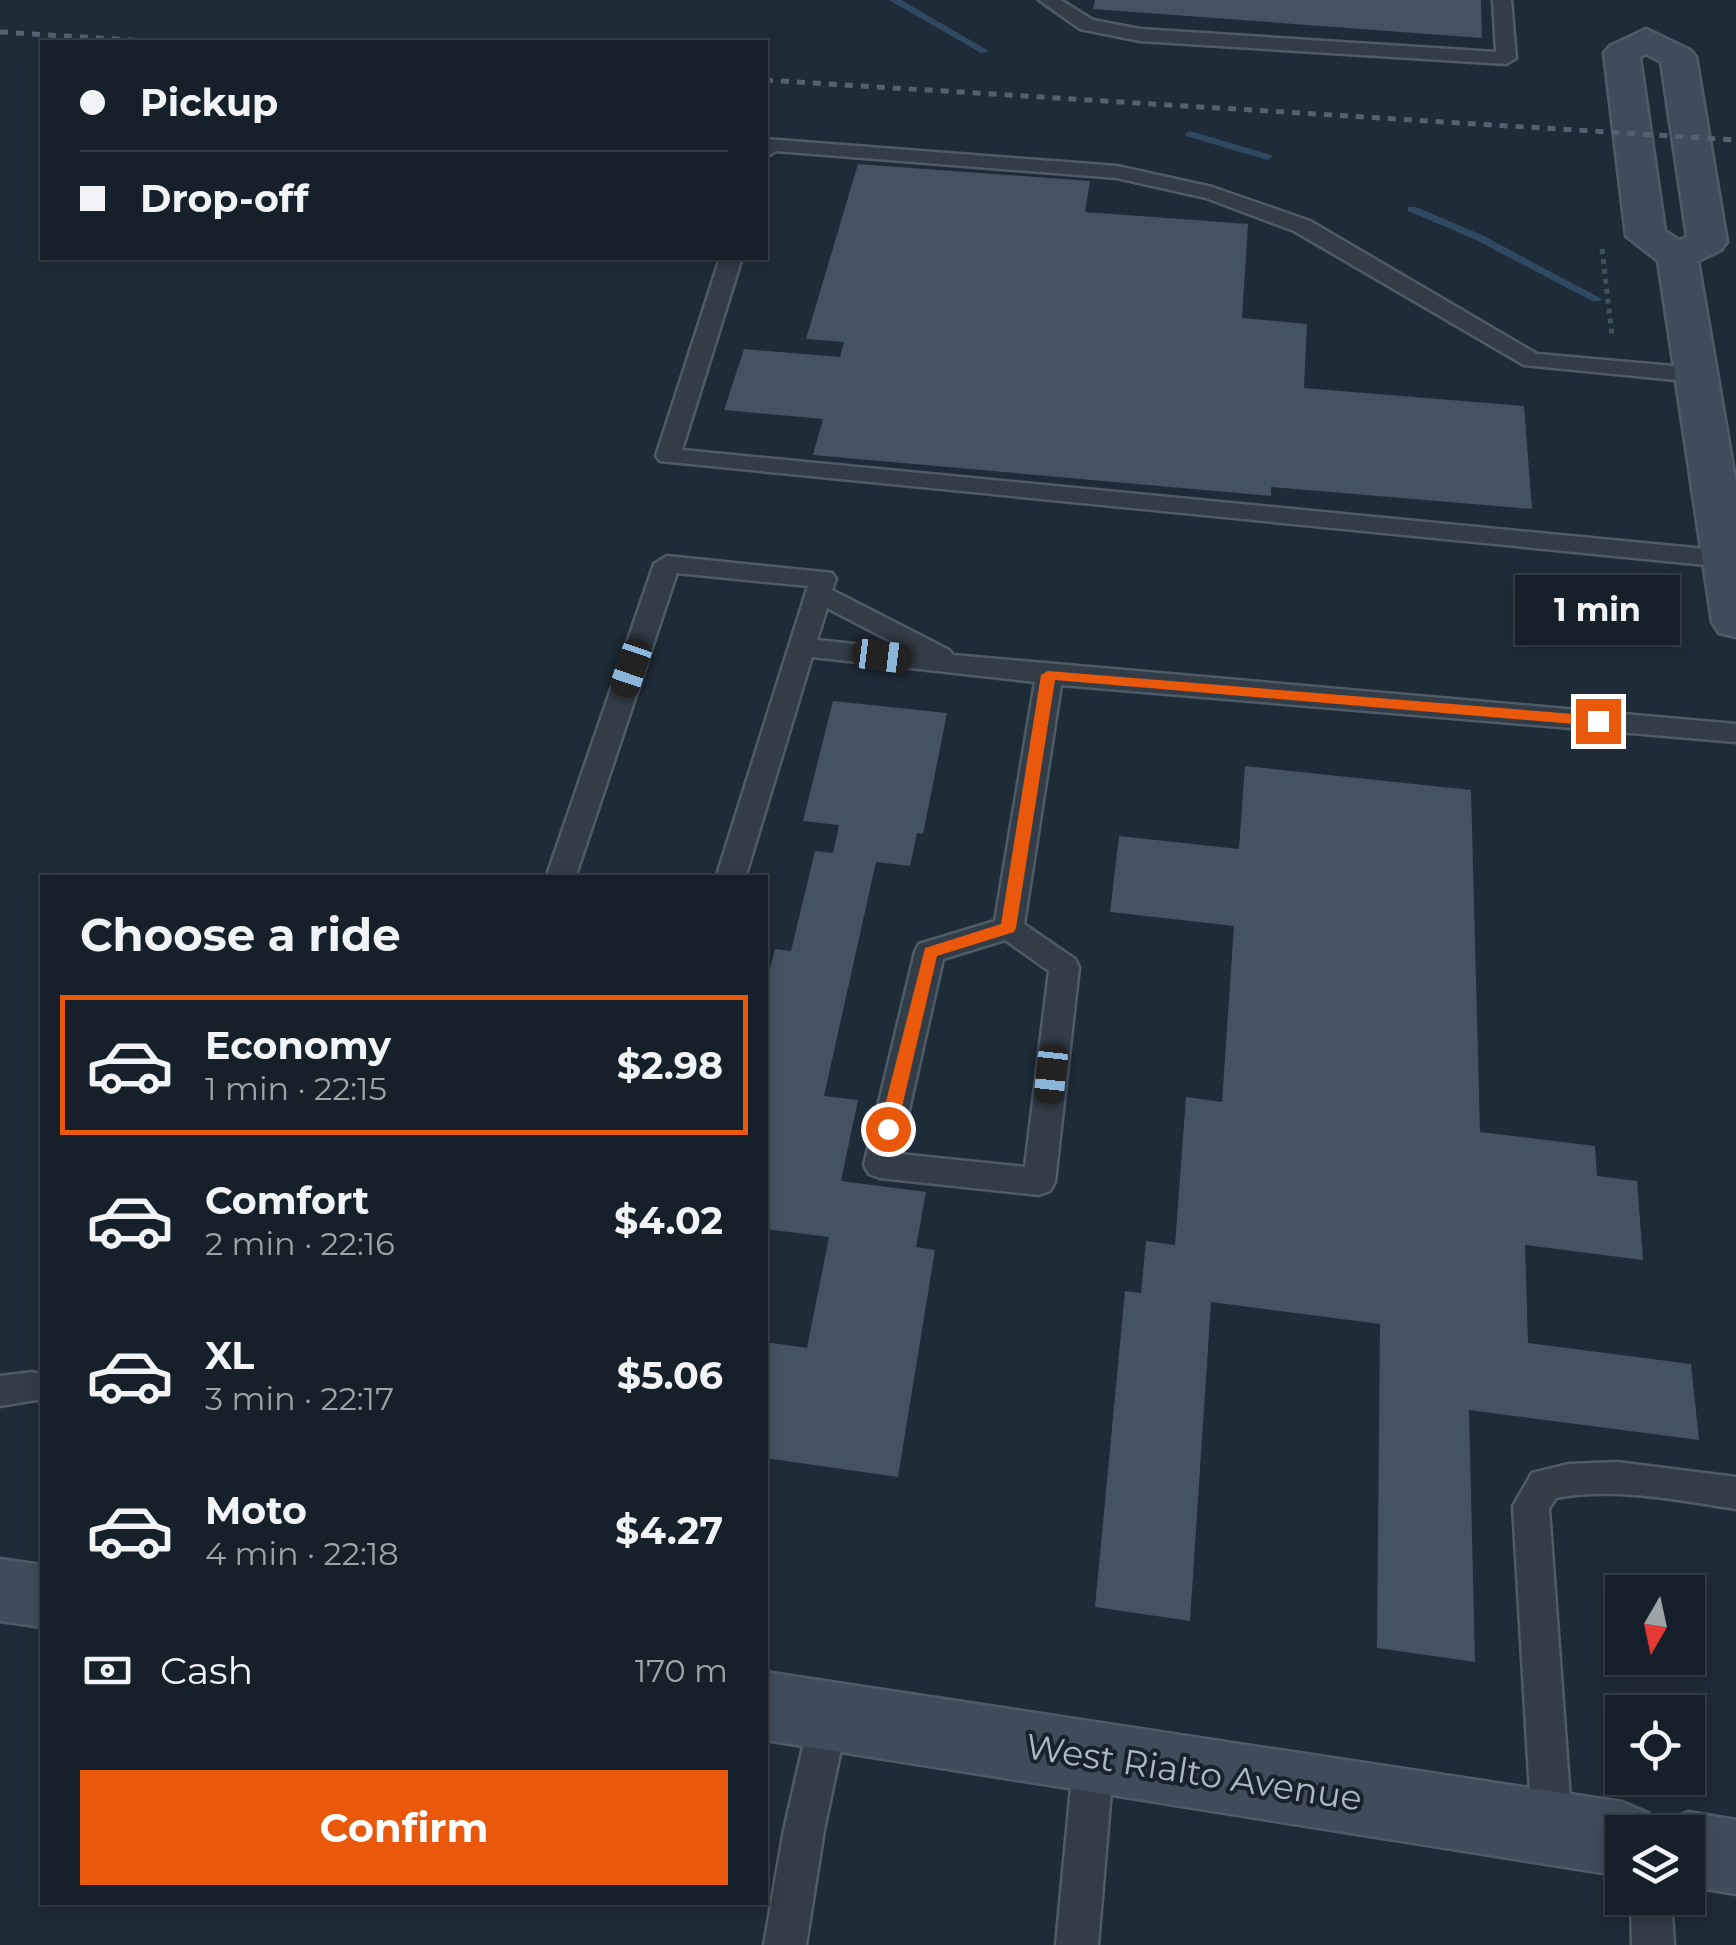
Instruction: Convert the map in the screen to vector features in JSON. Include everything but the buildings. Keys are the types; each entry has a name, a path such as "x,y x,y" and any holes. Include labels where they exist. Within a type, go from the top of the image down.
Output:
{"main road":[{"path":"1638,0 1646,40"},
{"path":"1646,40 1622,53 1646,236 1677,256 1736,622"},
{"path":"1646,40 1678,57 1706,242 1677,256"},
{"path":"0,1590 40,1596"},
{"name":"West Rialto Avenue","path":"797,1711 1605,1836"},
{"path":"1705,1852 1736,1857"}],"lane":[{"path":"1048,0 1087,26 1140,36 1506,58 1502,0"},
{"path":"768,144 1117,172 1212,193 1302,226 1532,360 1696,375"},
{"path":"730,260 668,456 1726,559"},
{"path":"561,875 667,564 824,579 731,875"},
{"path":"819,594 960,666"},
{"path":"802,647 1048,675 1736,733"},
{"path":"1008,928 1048,675"},
{"path":"1008,928 1064,967 1039,1182 880,1164 930,952 1008,928"},
{"path":"1552,1827 1531,1506 1545,1484 1581,1476 1622,1476 1736,1493"},
{"path":"785,1945 804,1830 797,1711"},
{"path":"1077,1945 1094,1756"},
{"path":"1652,1915 1653,1945"}],"path":[{"path":"1589,365 1588,344 1613,346 1600,236"}],"waterway":[{"path":"894,0 984,51"},
{"path":"1190,134 1267,157"},
{"path":"1412,209 1478,237 1596,299"}],"railway":[{"path":"0,32 132,40"},
{"path":"768,80 1736,140"}],"route":[{"path":"888,1129 930,952 1008,928 1048,675 1598,721"}]}
